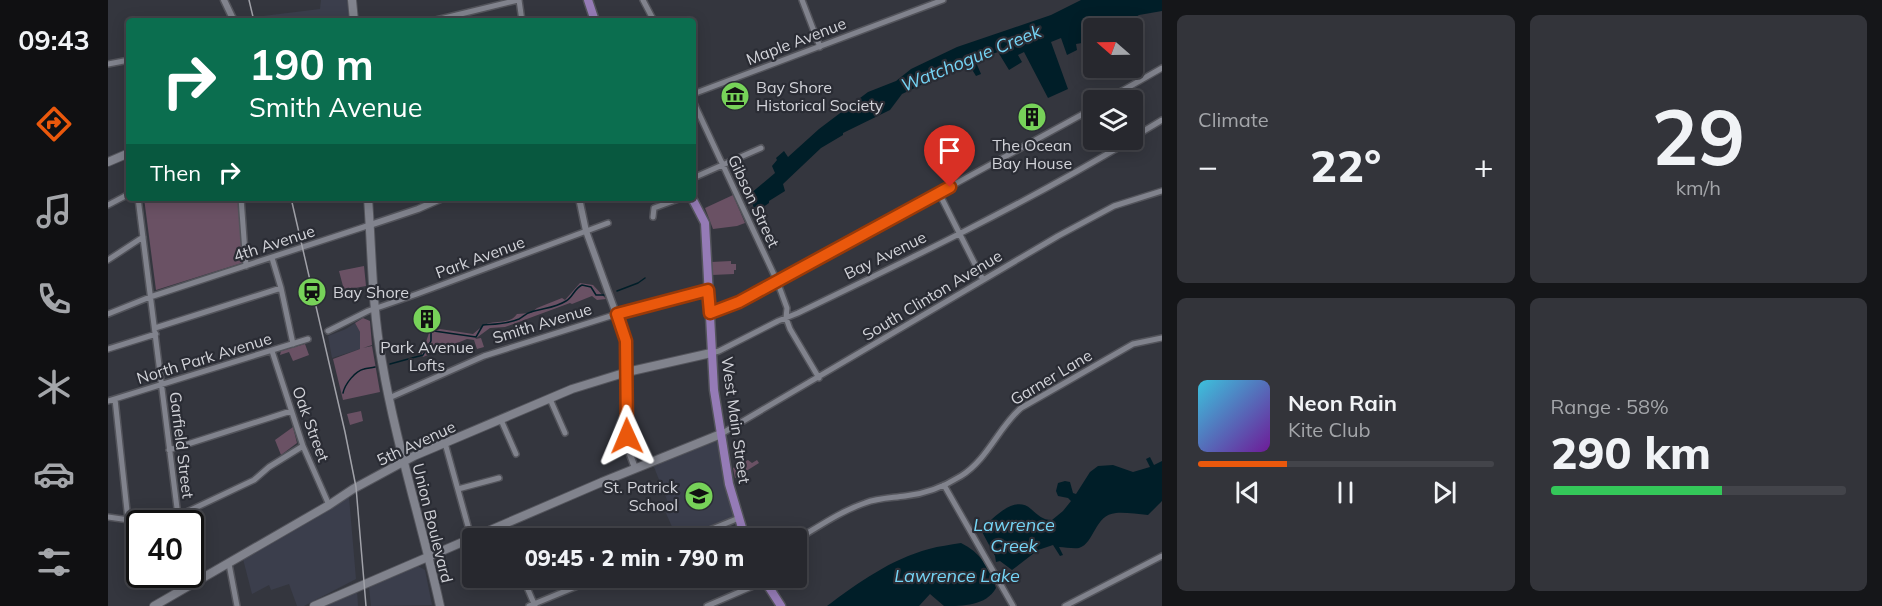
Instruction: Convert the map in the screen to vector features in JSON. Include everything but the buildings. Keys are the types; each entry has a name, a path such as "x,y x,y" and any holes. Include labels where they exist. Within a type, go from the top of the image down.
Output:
{"main road":[{"path":"352,0 354,18"},
{"path":"588,0 594,18"},
{"path":"108,162 126,154"},
{"name":"Union Boulevard","path":"368,201 375,308 389,398 440,606"},
{"name":"West Main Street","path":"694,201 705,223 714,390 729,484 742,528"},
{"name":"5th Avenue","path":"204,577 353,489 446,443 586,384 711,353"},
{"path":"494,528 721,434"},
{"path":"314,606 462,541"},
{"name":"5th Avenue","path":"154,606 185,588"},
{"path":"770,588 781,606"}],"street":[{"path":"224,0 233,18"},
{"path":"444,18 518,0 521,18"},
{"path":"643,0 652,18"},
{"path":"802,0 820,47"},
{"name":"Maple Avenue","path":"696,93 943,0"},
{"path":"108,64 126,61"},
{"path":"1124,90 1162,68"},
{"name":"Gibson Street","path":"696,108 777,281 787,308 786,318 790,329 819,378"},
{"path":"710,313 739,302 1083,114"},
{"name":"Bay Avenue","path":"1143,132 1162,120"},
{"path":"696,177 761,148"},
{"name":"Bay Avenue","path":"711,353 959,233 1071,175 1113,150"},
{"name":"South Clinton Avenue","path":"721,434 1114,206 1162,191"},
{"path":"939,193 983,280"},
{"path":"108,206 126,196"},
{"name":"Garfield Street","path":"138,201 177,510"},
{"path":"241,201 246,266"},
{"name":"4th Avenue","path":"110,313 150,297 272,258 436,201"},
{"path":"580,201 586,231 626,341 626,423 628,448 636,468"},
{"path":"653,217 654,208 673,201"},
{"name":"Park Avenue","path":"328,331 375,308 608,223"},
{"path":"108,260 143,237"},
{"path":"272,258 293,344"},
{"path":"108,349 281,288"},
{"name":"Smith Avenue","path":"389,398 483,356 617,314 708,290"},
{"name":"Garner Lane","path":"807,534 866,502 885,497 908,496 961,477 992,446 1021,408 1132,344 1162,338"},
{"name":"North Park Avenue","path":"108,401 308,339"},
{"name":"Oak Street","path":"272,351 303,446 329,505"},
{"path":"115,399 127,510"},
{"path":"550,399 564,433"},
{"path":"169,450 291,411"},
{"path":"501,420 516,454"},
{"path":"446,443 469,528"},
{"path":"191,510 254,480 269,467 303,446"},
{"path":"458,489 499,478"},
{"path":"944,485 1013,606"},
{"path":"108,518 126,520"},
{"path":"714,528 739,518"},
{"path":"1065,606 1162,556"},
{"path":"228,564 237,606"},
{"path":"527,588 533,605 573,588"},
{"path":"707,606 745,588"}],"shaded area":[{"path":"321,0 349,0 350,18 255,17 320,9"},
{"path":"733,195 745,223 713,229 705,208"},
{"path":"144,201 239,201 242,263 156,290"},
{"path":"731,261 731,264 736,264 734,274 712,275 711,262"},
{"path":"364,266 366,286 344,290 339,271"},
{"path":"580,283 593,285 606,299 597,300 592,296 505,327 490,328 475,339 481,338 484,347 477,349 474,340 467,339 423,357 429,333 440,329 473,334 488,324 508,320 517,314 531,313 537,308 562,298 565,300"},
{"path":"363,318 370,321 372,345 363,348 372,346 380,392 343,400 333,359 360,349 360,332 355,323"},
{"path":"355,323 360,332 360,349 332,358 328,336"},
{"path":"305,344 309,355 293,361 289,352 280,355 281,351"},
{"path":"361,411 363,421 350,425 347,414"},
{"path":"293,427 297,443 281,455 275,440"},
{"name":"St. Patrick School","path":"721,434 739,518 714,528 673,528 665,511 671,510 652,462"},
{"path":"748,460 752,463 757,460 759,463 735,478 733,468"},
{"path":"349,497 356,579 304,606 297,606 289,584 271,590 269,585 252,594 243,559"},
{"path":"418,566 425,570 432,605 371,606 369,587"},
{"path":"357,590 358,606 323,606"}],"water":[{"path":"1081,0 1162,0 1162,11 1134,18 1083,18 1083,45 1082,43 1076,44 1077,50 1067,55 1061,38 1051,42 1068,89 1048,98 1024,52 1018,55 1022,62 1009,70 998,52 975,60 981,74 976,76 968,63 902,94 890,110 843,133 821,148 783,184 785,191 755,213 750,194 775,173 772,166 776,158 784,151 788,157 819,129 868,92 896,81 911,69 957,47 1051,15"},
{"name":"Lawrence Creek","path":"1150,457 1154,465 1162,461 1162,501 1148,515 1116,513 1109,515 1103,519 1084,545 1079,548 1059,547 1063,555 1060,556 1053,545 1038,550 1012,570 1000,561 996,562 981,530 1004,510 1018,504 1024,505 1043,518 1052,520 1071,501 1058,496 1056,491 1058,483 1070,482 1073,493 1076,494 1090,472 1098,466 1113,465 1133,472 1150,467 1146,459"},
{"name":"Lawrence Lake","path":"961,543 974,551 983,561 996,588 992,594 980,602 944,606 930,594 919,606 827,606 888,565 915,553"}],"waterway":[{"name":"Watchogue Creek","path":"617,291 645,278"},
{"name":"Watchogue Creek","path":"390,364 423,355 431,341 431,333 434,331 476,337 483,325 511,322 529,313 558,305 582,285 591,287 596,295 605,295"},
{"name":"Watchogue Creek","path":"343,393 348,382 357,372 375,367"}],"railway":[{"path":"249,0 253,18"},
{"path":"292,201 356,487 366,606"}],"place":[{"name":"Bay Shore Historical Society","path":"735,96"},
{"name":"The Ocean Bay House","path":"1032,117"},
{"name":"Bay Shore","path":"312,292"},
{"name":"Park Avenue Lofts","path":"427,319"},
{"name":"St. Patrick School","path":"699,496"}],"route":[{"path":"627,436 626,341 617,314 708,290 710,313 721,310 950,187"}]}
